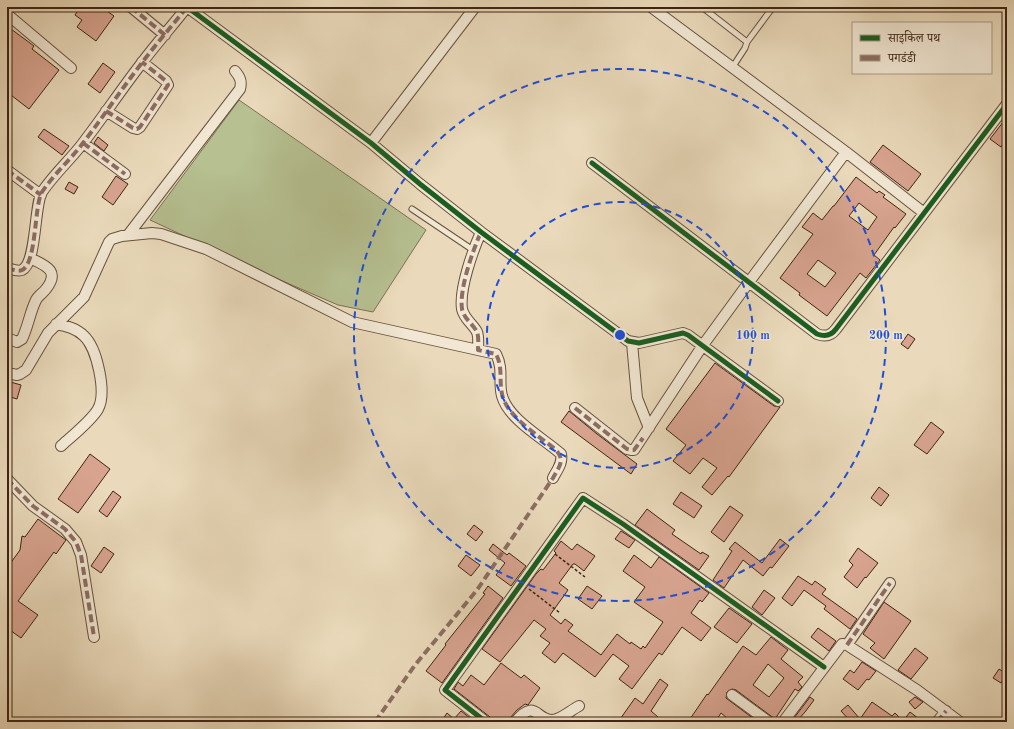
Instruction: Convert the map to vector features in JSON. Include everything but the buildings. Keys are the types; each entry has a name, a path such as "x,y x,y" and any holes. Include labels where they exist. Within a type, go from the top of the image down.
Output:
{"street":[{"path":"131,7 165,35"},
{"path":"7,268 22,270 27,265 30,258 41,195 83,143 142,62 187,7 371,143 481,232 628,342 639,343 683,333 704,345 778,401"},
{"path":"371,143 475,7"},
{"path":"651,7 846,152 924,214"},
{"path":"7,14 71,68"},
{"path":"106,111 133,128 137,129 140,127 168,85 166,81 142,62"},
{"path":"128,235 240,89 241,81 235,71"},
{"path":"592,163 817,334 822,336 829,335 836,329 1007,104"},
{"path":"83,143 125,174"},
{"path":"575,408 631,450 634,450 704,345 846,152"},
{"path":"7,170 41,195"},
{"path":"478,350 478,333 465,316 462,302 464,286 473,250 481,232"},
{"path":"7,373 17,375 26,370 48,333 84,297 109,242 116,237 128,235 152,233 161,234 206,248 352,322 496,354 500,364 502,396 510,411 560,454 562,459 553,478"},
{"path":"7,338 17,342 22,339 35,301 46,289 52,278 50,269 30,258"},
{"path":"56,324 77,330 86,338 96,356 101,385 101,398 98,410 61,446"},
{"path":"632,343 638,398 649,428"},
{"path":"7,479 33,506 65,529 76,542 81,555 94,637"},
{"path":"486,722 445,690 584,498 824,667"},
{"path":"847,645 890,583"},
{"path":"783,722 842,644 847,645 946,710 960,722"},
{"path":"732,695 769,722"},
{"path":"515,722 522,714 532,711 535,711 547,719 555,720 579,706"},
{"path":"937,722 946,710"}],"lane":[{"path":"702,7 747,42"},
{"path":"732,68 747,42 773,7"},
{"path":"412,209 473,250"}],"path":[{"path":"547,548 585,577"},
{"path":"521,583 560,613"}],"green space":[{"path":"239,100 426,230 373,312 338,305 264,273 150,220"}],"marked path":[{"path":"131,7 165,35"},
{"path":"7,268 20,271 27,265 33,246 39,199 42,192 83,143 126,84 187,7"},
{"path":"106,111 133,128 137,129 140,127 168,85 166,81 142,62"},
{"path":"83,143 125,174"},
{"path":"7,170 41,195"},
{"path":"375,722 415,665 477,590 553,478 561,460 555,449 532,432 516,418 510,410 502,394 500,369 496,354 478,350 477,332 463,313 462,301 465,281 474,249 481,232"},
{"path":"575,408 627,449 634,450 643,438"},
{"path":"7,479 33,506 65,529 76,542 81,555 94,637"},
{"path":"847,645 890,583"},
{"path":"937,722 946,711"}],"cycle path":[{"path":"187,7 371,143 481,232 628,341 639,343 683,333 688,335 778,401"},
{"path":"592,163 817,334 828,335 836,329 1007,104"},
{"path":"486,722 445,690 583,498 623,524 824,667"}]}
